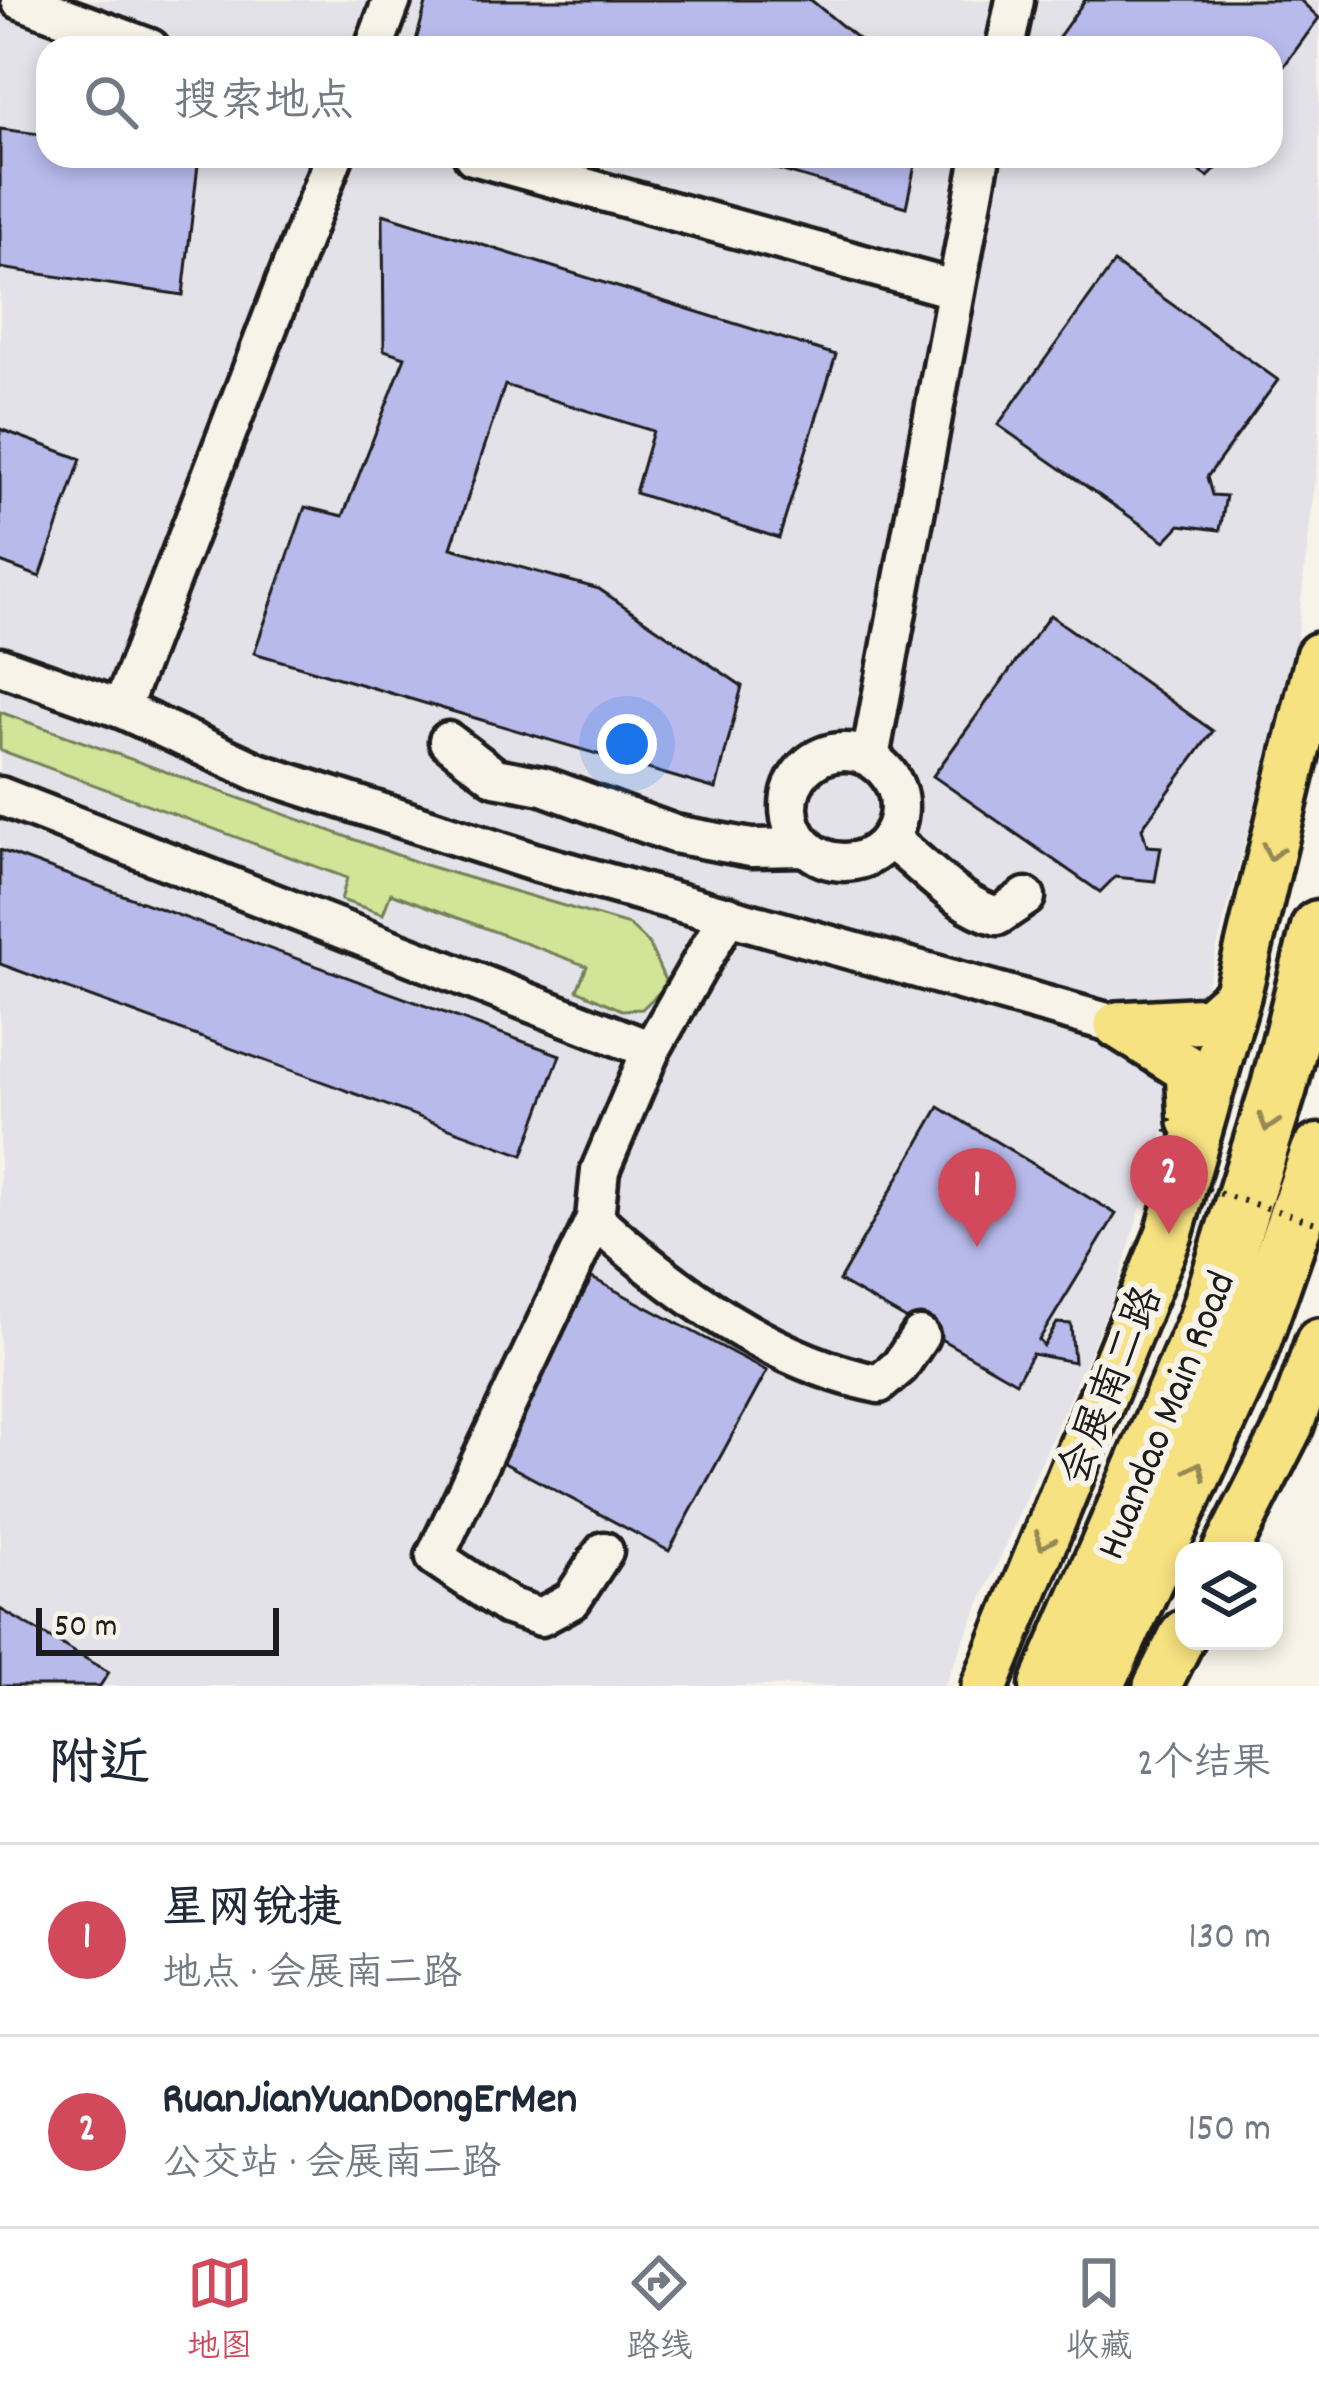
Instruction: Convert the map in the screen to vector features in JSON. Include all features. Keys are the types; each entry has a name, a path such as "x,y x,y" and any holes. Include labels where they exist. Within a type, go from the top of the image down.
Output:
{"highway":[{"name":"Huandao Main Road","path":"1096,1686 1109,1609 1279,1088 1319,928"},
{"name":"Huandao Main Road","path":"1048,1686 1109,1609 1246,1360 1319,1152"}],"main road":[{"name":"会展南二路","path":"985,1686 1169,1234 1182,1128 1238,996 1319,656"},
{"path":"1118,1025 1210,1020 1238,996"},
{"path":"1118,1025 1189,1070 1182,1128"},
{"path":"1231,1542 1290,1425 1319,1342"},
{"path":"1168,1683 1179,1650"}],"street":[{"path":"20,0 118,36"},
{"path":"378,36 392,0"},
{"path":"1008,36 1015,0"},
{"path":"121,710 329,168"},
{"path":"516,168 952,289"},
{"path":"870,758 952,289 978,168"},
{"path":"0,666 121,710 258,772 534,862 1118,1025"},
{"path":"448,741 495,777 543,787 674,835 751,848 805,848 834,862 871,856 890,839 899,800 886,770 870,758 826,755 798,775 789,794 790,822 805,848"},
{"path":"0,796 650,1050"},
{"path":"890,839 933,871 970,908 998,916 1026,897"},
{"path":"604,1551 572,1600 542,1617 508,1606 435,1557 595,1219 600,1171 650,1050 728,915"},
{"path":"595,1219 686,1297 837,1376 879,1384 920,1336"}],"path":[{"path":"1182,1128 1160,1175 1319,1224"}],"shaded area":[{"path":"0,0 1319,0 1319,444 1296,646 1214,960 1116,1291 944,1686 0,1686"}],"green space":[{"path":"0,712 425,865 629,925 649,944 667,985 642,1009 622,1010 577,990 587,966 391,893 383,914 341,900 347,878 0,750"}],"building":[{"path":"427,0 811,0 854,36 417,36"},
{"path":"1085,0 1300,0 1319,18 1283,68 1283,36 1060,36"},
{"path":"0,129 36,134 36,168 198,168 183,295 0,268"},
{"path":"773,168 914,168 906,207"},
{"path":"1196,168 1217,168 1208,177"},
{"path":"383,214 836,355 779,538 635,493 653,431 505,385 451,548 599,589 742,686 716,789 254,653 305,507 343,516 405,357 384,350"},
{"path":"1114,263 1278,380 1207,477 1212,495 1226,496 1220,530 1180,525 1165,541 998,425"},
{"path":"0,429 81,459 40,577 0,562"},
{"path":"1050,615 1213,731 1142,828 1147,846 1161,847 1155,881 1115,877 1100,892 933,776"},
{"path":"0,850 560,1055 523,1155 0,964"},
{"path":"939,1107 1116,1214 1039,1340 1044,1346 1057,1323 1071,1324 1074,1362 1032,1354 1016,1382 839,1281"},
{"path":"592,1278 767,1371 669,1551 495,1458"},
{"path":"0,1609 109,1672 100,1686 0,1686"}],"place":[{"name":"RuanJianYuanDongErMen","path":"1169,1234"},
{"name":"星网锐捷","path":"977,1247"}]}
